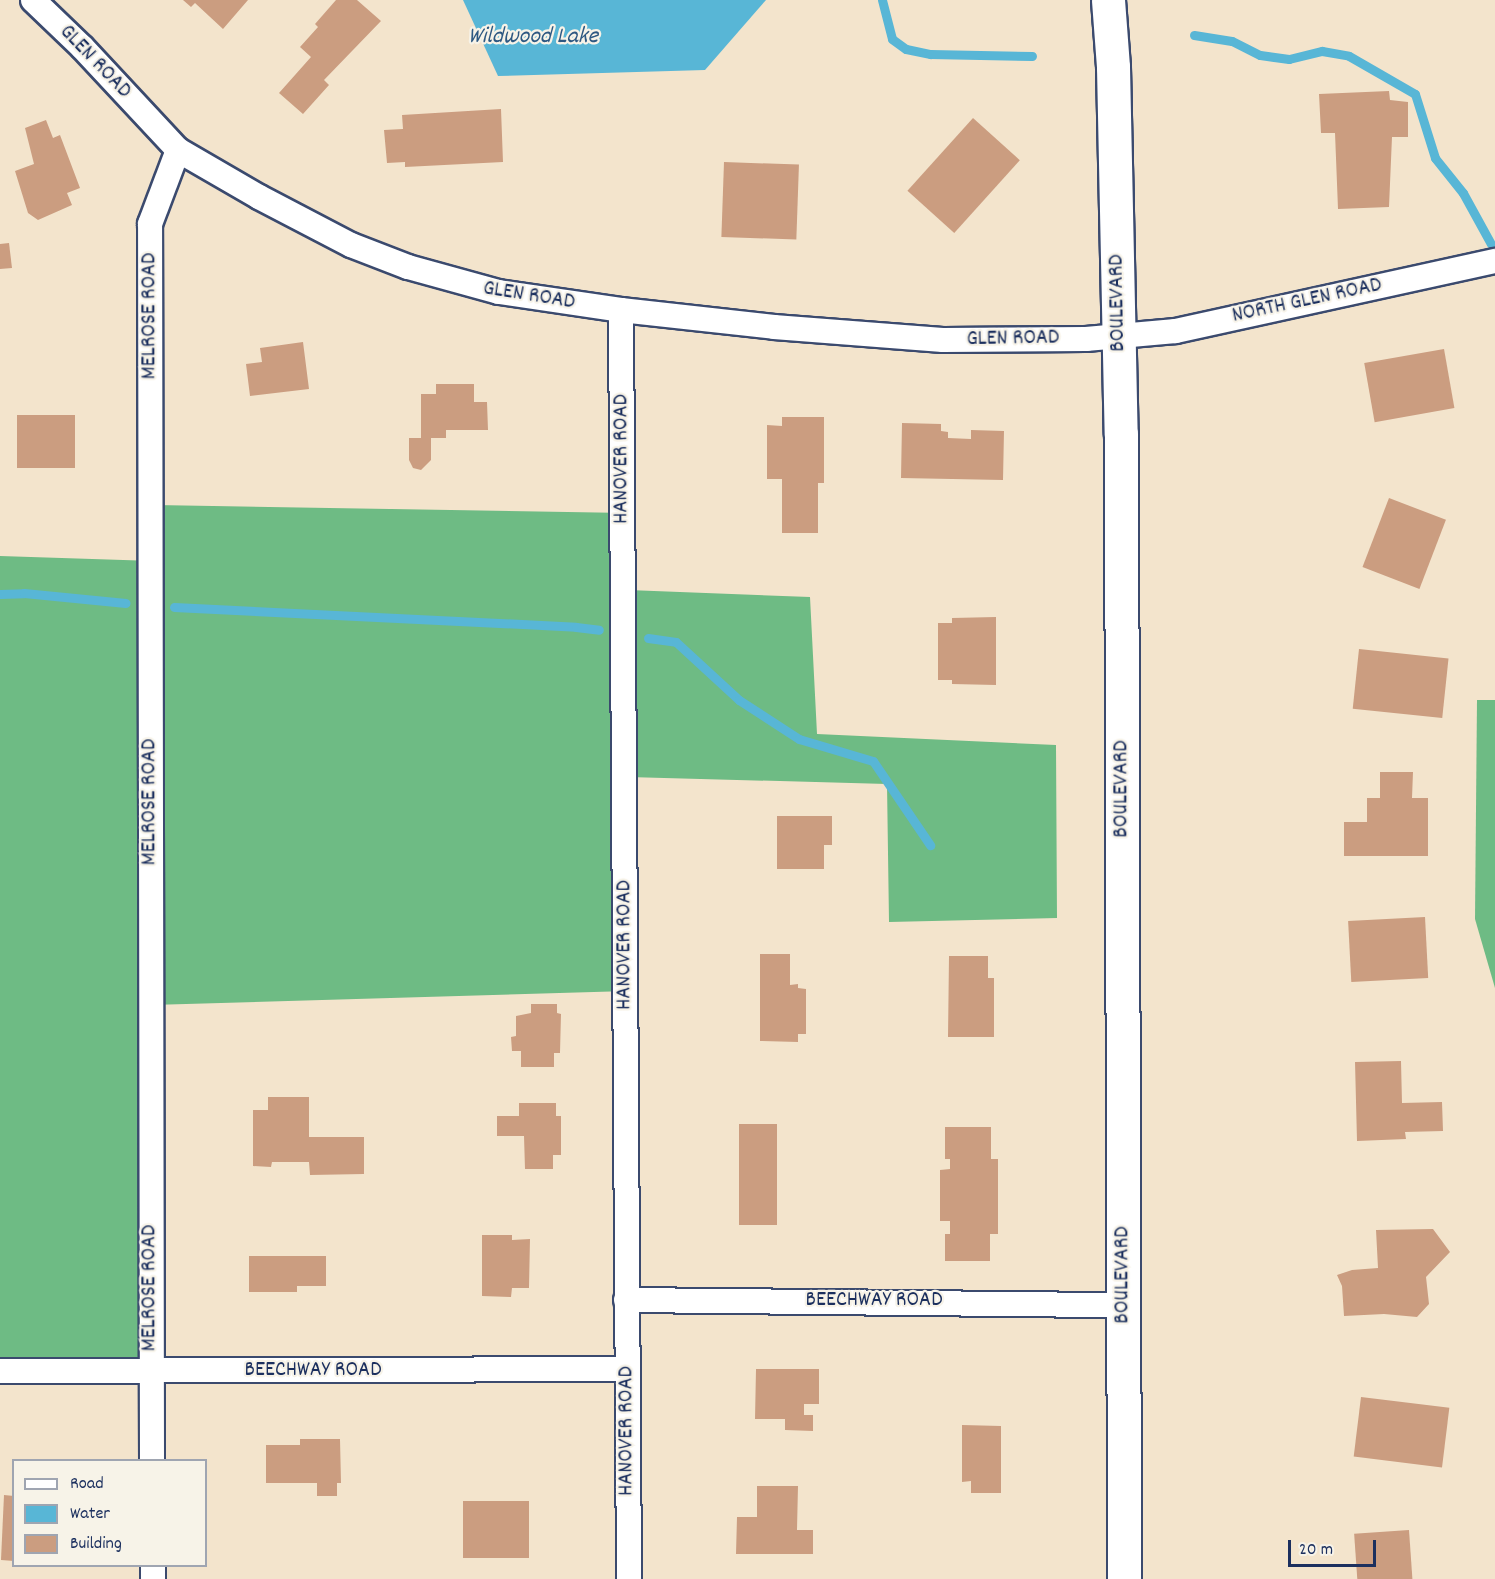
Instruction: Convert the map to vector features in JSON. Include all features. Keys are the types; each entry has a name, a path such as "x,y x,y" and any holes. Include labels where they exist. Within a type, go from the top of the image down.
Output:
{"main road":[{"name":"BOULEVARD","path":"1108,0 1113,67 1119,334 1124,1579"}],"street":[{"name":"GLEN ROAD","path":"33,0 82,47 178,150 259,197 351,245 408,267 499,292 621,310 774,327 943,340 1086,339 1119,334"},
{"name":"MELROSE ROAD","path":"152,1459 150,1372 150,224 178,150"},
{"name":"NORTH GLEN ROAD","path":"1119,334 1176,331 1495,261"},
{"name":"HANOVER ROAD","path":"621,310 629,1579"},
{"name":"BEECHWAY ROAD","path":"626,1300 1123,1305"},
{"name":"BEECHWAY ROAD","path":"0,1371 627,1369"}],"green space":[{"path":"155,505 627,513 628,590 810,597 817,734 1056,745 1057,918 889,922 887,784 628,777 628,991 151,1005 146,1369 0,1370 0,556 154,561"},
{"path":"1477,700 1495,700 1495,988 1475,919"}],"water":[{"name":"Wildwood Lake","path":"463,0 766,0 705,70 498,76"}],"building":[{"path":"183,0 248,0 223,29 195,3 191,7"},
{"path":"336,0 357,0 381,21 324,80 329,85 303,114 279,93 311,57 300,47 318,27 315,24"},
{"path":"1389,91 1390,100 1408,102 1408,137 1392,137 1389,207 1338,209 1335,133 1321,133 1319,94"},
{"path":"501,109 503,162 405,167 405,162 387,163 384,130 403,129 402,115"},
{"path":"973,118 1020,160 954,233 907,191"},
{"path":"46,120 53,138 60,135 80,188 67,193 72,205 38,220 28,213 15,171 34,164 25,128"},
{"path":"724,162 799,165 796,240 721,237"},
{"path":"9,243 12,268 0,269 0,244"},
{"path":"303,342 309,389 250,396 246,364 262,362 260,348"},
{"path":"1444,349 1454,408 1375,422 1364,363"},
{"path":"436,384 474,384 474,402 487,402 488,430 446,430 446,438 431,438 431,460 421,470 413,468 409,460 409,438 421,438 421,394 436,394"},
{"path":"17,415 75,415 75,468 17,468"},
{"path":"782,417 824,417 824,483 818,483 818,533 782,533 782,479 767,479 767,425 782,426"},
{"path":"902,423 941,424 941,431 948,432 948,438 971,439 971,430 1004,431 1003,480 901,478"},
{"path":"1389,498 1446,520 1419,589 1362,567"},
{"path":"996,617 996,685 952,684 952,680 938,680 938,623 952,623 952,618"},
{"path":"1359,649 1449,658 1442,718 1353,709"},
{"path":"1380,772 1413,772 1412,798 1428,798 1428,856 1344,856 1344,822 1367,822 1367,798 1380,798"},
{"path":"777,816 832,816 832,845 824,845 824,869 777,869"},
{"path":"1425,917 1428,978 1351,982 1348,921"},
{"path":"760,954 790,954 790,985 798,984 798,988 806,989 806,1034 798,1034 798,1042 760,1041"},
{"path":"949,956 988,956 988,978 994,978 994,1037 948,1037"},
{"path":"531,1004 557,1004 557,1013 561,1014 560,1053 554,1053 554,1067 521,1067 521,1051 512,1051 511,1037 516,1036 516,1016 531,1013"},
{"path":"1401,1061 1402,1103 1442,1102 1443,1131 1405,1132 1406,1139 1357,1141 1355,1062"},
{"path":"268,1097 309,1097 309,1137 364,1137 364,1174 310,1175 309,1162 272,1162 271,1167 253,1166 253,1110 268,1110"},
{"path":"519,1103 556,1103 556,1116 561,1116 561,1155 553,1155 553,1169 525,1169 524,1136 497,1136 497,1116 519,1116"},
{"path":"739,1124 777,1124 777,1225 739,1225"},
{"path":"945,1127 991,1127 991,1159 998,1159 998,1234 990,1234 990,1261 945,1261 945,1234 950,1234 950,1221 940,1221 940,1170 950,1169 950,1159 945,1159"},
{"path":"1433,1229 1450,1252 1426,1277 1429,1304 1417,1317 1384,1314 1344,1316 1342,1286 1337,1275 1352,1270 1378,1268 1376,1230"},
{"path":"482,1235 512,1235 512,1240 530,1239 529,1288 512,1288 511,1297 482,1296"},
{"path":"249,1256 326,1256 326,1286 297,1286 297,1292 249,1292"},
{"path":"756,1369 819,1369 819,1404 804,1404 804,1415 813,1415 813,1431 785,1430 785,1419 755,1419"},
{"path":"1361,1397 1449,1408 1442,1467 1354,1457"},
{"path":"962,1425 1001,1426 1001,1493 971,1493 971,1481 962,1482"},
{"path":"300,1439 340,1439 341,1483 337,1483 337,1496 317,1496 317,1483 266,1483 266,1445 300,1445"},
{"path":"757,1486 798,1486 797,1530 813,1530 813,1554 736,1554 737,1517 757,1517"},
{"path":"4,1495 12,1496 12,1561 1,1560"},
{"path":"463,1501 529,1501 529,1558 463,1558"},
{"path":"1409,1530 1412,1579 1357,1579 1354,1534"}],"waterway":[{"path":"882,0 892,39 906,49 930,54 1032,56"},
{"path":"1194,35 1232,41 1260,55 1289,59 1322,51 1349,56 1415,94 1435,158 1463,193 1491,244"},
{"path":"0,594 24,593 126,603"},
{"path":"174,607 599,630"},
{"path":"648,638 676,642 739,700 799,739 873,761 930,845"}]}
